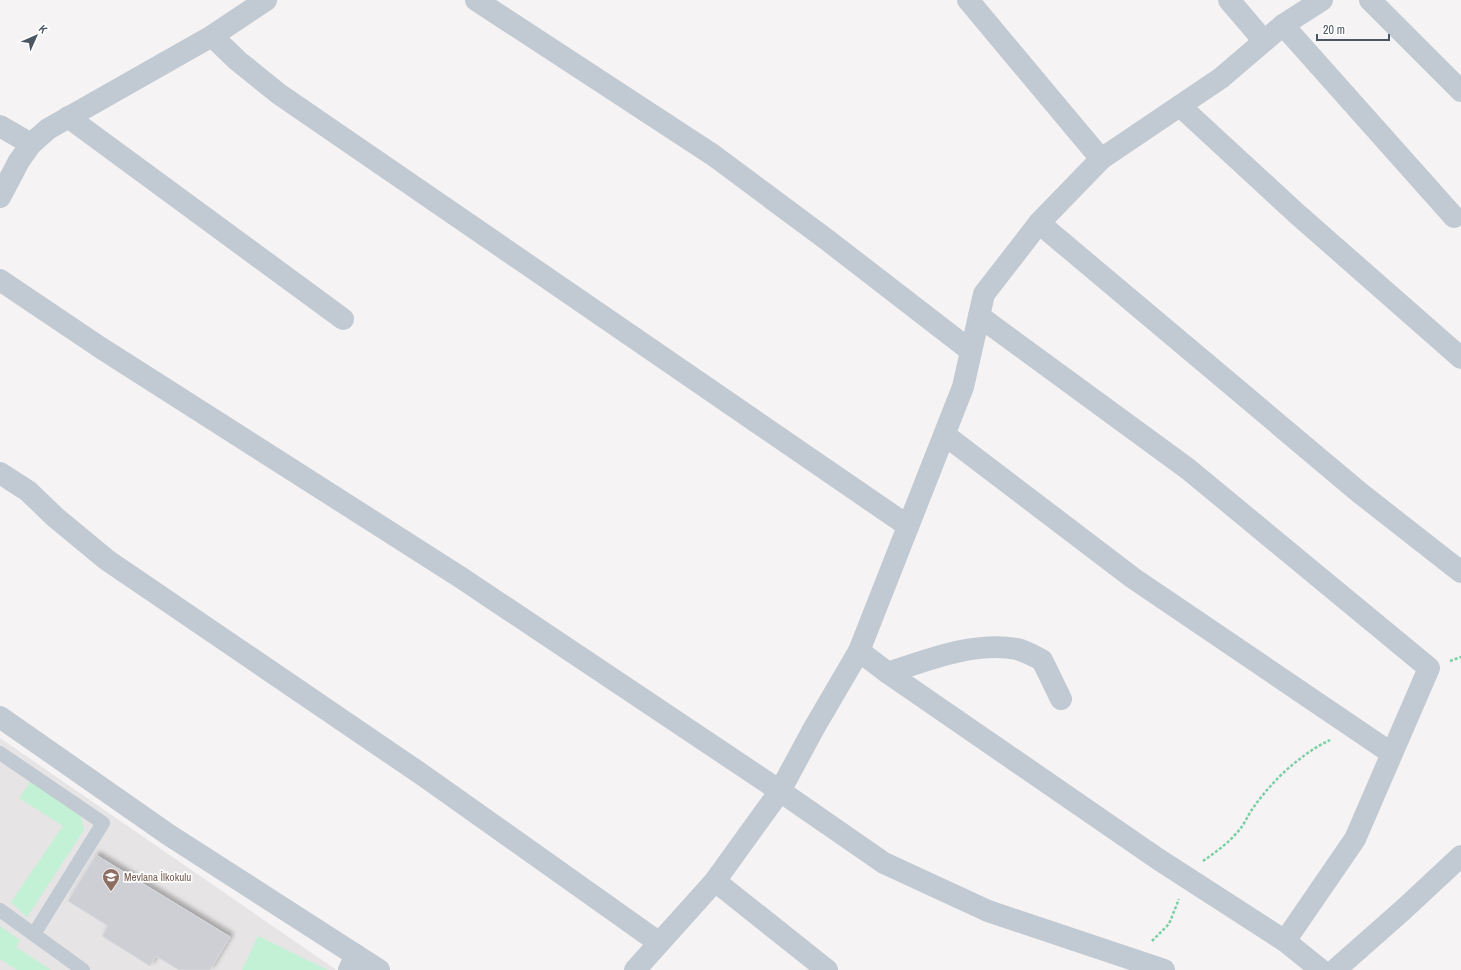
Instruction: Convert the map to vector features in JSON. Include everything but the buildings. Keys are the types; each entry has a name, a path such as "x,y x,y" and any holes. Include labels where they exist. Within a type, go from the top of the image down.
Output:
{"street":[{"path":"0,197 19,160 31,144 48,129 212,36 266,0"},
{"path":"476,0 713,155 971,350"},
{"path":"968,0 1101,159"},
{"path":"1229,0 1264,41"},
{"path":"643,967 658,942 715,881 780,791 814,728 859,651 963,387 984,294 1039,223 1101,159 1221,78 1283,25 1322,0"},
{"path":"1370,0 1461,91"},
{"path":"1283,25 1454,217"},
{"path":"212,36 243,65 279,94 908,526"},
{"path":"1180,106 1296,213 1461,358"},
{"path":"68,117 343,319"},
{"path":"0,126 31,144"},
{"path":"1039,223 1360,493 1461,572"},
{"path":"0,280 101,348 460,577 780,791 884,863 988,911 1164,970"},
{"path":"979,316 1188,468 1429,668 1355,839 1285,941"},
{"path":"945,435 1133,578 1391,753"},
{"path":"0,473 28,491 55,517 107,560 424,776 658,942"},
{"path":"888,673 948,654 990,646 1018,649 1042,660 1060,699"},
{"path":"859,651 888,673 1183,875 1285,941 1321,970"},
{"path":"0,717 352,962 379,970"},
{"path":"1335,970 1461,856"},
{"path":"715,881 827,970"}],"lane":[{"path":"0,753 103,823 34,934"},
{"path":"0,910 83,970"}],"path":[{"path":"1133,959 1169,924 1178,903 1183,875 1219,849 1239,830 1253,808 1276,780 1314,748 1355,728"}],"shaded area":[{"name":"Mevlana İlkokulu","path":"0,738 335,969 335,970 0,970"}],"green space":[{"path":"31,781 81,817 84,830 27,917 11,902 63,826 19,798"},
{"path":"0,926 20,940 16,947 51,970 17,970 0,959"},
{"path":"258,936 328,970 242,970"}],"place":[{"name":"Mevlana İlkokulu","path":"111,892"}]}
